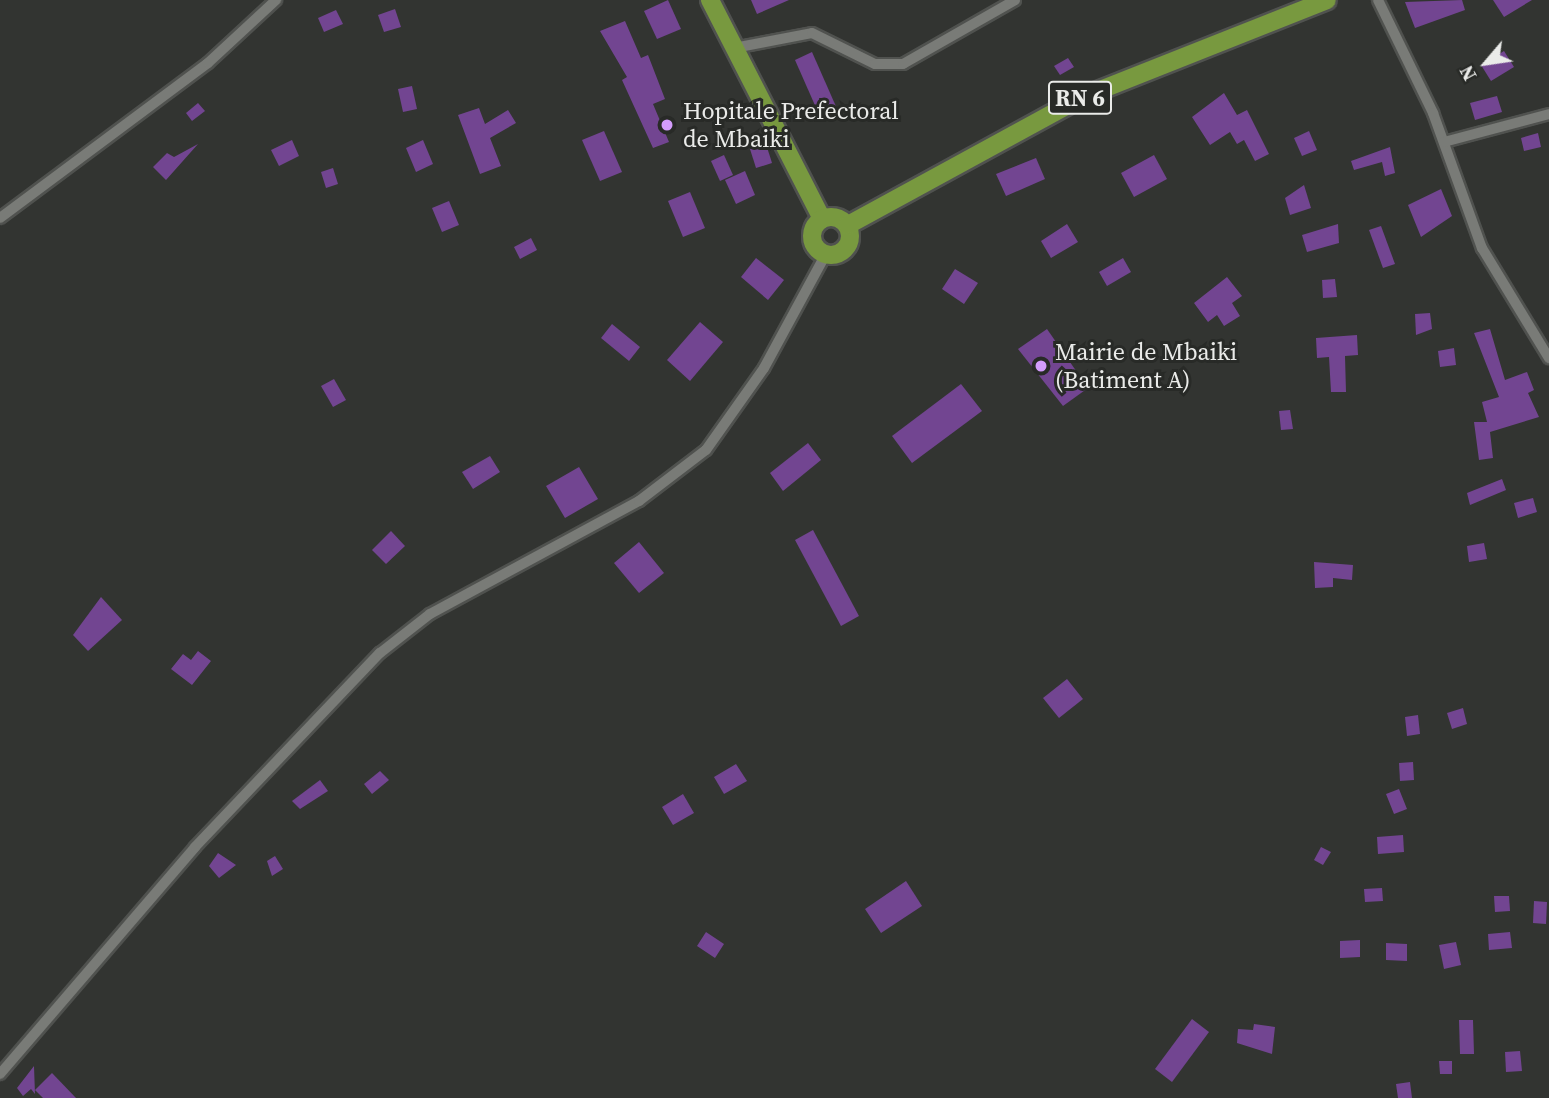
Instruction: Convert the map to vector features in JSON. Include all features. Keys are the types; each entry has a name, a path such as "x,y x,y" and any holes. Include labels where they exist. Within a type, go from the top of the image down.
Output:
{"main road":[{"path":"710,0 822,219 813,241 826,254 845,250 848,225 833,216 822,219"},
{"name":"RN 6","path":"848,225 1084,96 1326,0"}],"street":[{"path":"0,218 208,63 276,0"},
{"path":"734,48 812,33 875,64 903,64 1015,0"},
{"path":"1378,0 1444,142 1482,248 1549,358"},
{"path":"1444,142 1549,114"},
{"path":"0,1074 195,847 380,653 430,614 649,494 706,450 764,369 826,254"}],"building":[{"path":"668,0 681,29 657,39 644,11"},
{"path":"751,0 789,0 757,14"},
{"path":"1462,0 1465,10 1415,28 1405,2"},
{"path":"1493,0 1532,0 1504,17"},
{"path":"395,9 401,27 384,32 378,15"},
{"path":"336,10 343,24 324,32 318,18"},
{"path":"625,21 641,58 648,55 665,99 653,104 669,142 653,148 622,80 627,77 600,31"},
{"path":"1504,51 1514,67 1491,81 1481,65"},
{"path":"812,52 838,111 821,119 795,60"},
{"path":"1068,58 1074,67 1060,75 1054,66"},
{"path":"412,86 417,109 403,112 398,89"},
{"path":"1224,93 1237,115 1247,110 1269,154 1255,161 1244,140 1237,144 1230,132 1210,145 1192,117"},
{"path":"1497,96 1502,112 1475,120 1470,103"},
{"path":"198,103 205,111 192,121 186,113"},
{"path":"479,108 485,124 508,110 516,123 490,138 501,166 480,174 458,115"},
{"path":"604,131 622,172 600,181 582,140"},
{"path":"1309,131 1317,150 1302,156 1294,138"},
{"path":"1538,133 1541,147 1524,151 1521,138"},
{"path":"292,140 299,156 279,166 271,150"},
{"path":"423,140 433,164 416,172 406,148"},
{"path":"198,144 166,180 153,167 167,153 174,157"},
{"path":"766,144 772,163 756,168 750,149"},
{"path":"1390,147 1395,173 1385,176 1382,162 1354,170 1351,161"},
{"path":"724,155 733,175 720,181 711,161"},
{"path":"1154,155 1167,179 1134,197 1121,173"},
{"path":"1036,158 1045,179 1006,196 996,174"},
{"path":"333,168 338,184 326,188 321,172"},
{"path":"745,171 755,195 736,204 725,180"},
{"path":"1304,185 1311,208 1290,215 1285,198"},
{"path":"1441,189 1452,216 1421,237 1408,205"},
{"path":"690,192 705,228 683,237 668,201"},
{"path":"449,201 459,225 442,232 432,208"},
{"path":"1067,224 1078,242 1051,258 1041,241"},
{"path":"1338,224 1339,243 1307,252 1302,235"},
{"path":"1381,226 1395,264 1383,268 1369,230"},
{"path":"531,238 537,250 520,259 514,247"},
{"path":"756,258 784,280 768,300 741,277"},
{"path":"1123,258 1131,272 1107,286 1099,272"},
{"path":"955,269 978,283 964,304 942,289"},
{"path":"1227,277 1242,296 1232,303 1240,316 1224,326 1217,315 1208,322 1194,303"},
{"path":"1335,279 1337,297 1323,298 1322,280"},
{"path":"1430,313 1432,329 1416,335 1415,314"},
{"path":"700,322 723,342 690,381 667,360"},
{"path":"612,324 640,347 629,361 601,338"},
{"path":"1047,329 1088,388 1063,406 1018,349"},
{"path":"1490,329 1505,380 1527,372 1534,390 1528,393 1539,417 1490,432 1493,458 1479,460 1474,422 1487,422 1482,402 1499,397 1474,333"},
{"path":"1357,335 1358,355 1345,356 1346,392 1331,392 1329,357 1317,358 1316,338"},
{"path":"1454,348 1456,365 1440,367 1438,351"},
{"path":"334,379 346,400 333,407 321,386"},
{"path":"961,384 982,411 912,463 892,436"},
{"path":"1290,410 1293,429 1281,430 1279,411"},
{"path":"808,443 821,460 783,491 770,473"},
{"path":"490,456 500,472 473,489 462,472"},
{"path":"579,467 598,499 565,518 546,486"},
{"path":"1502,479 1506,490 1470,505 1467,493"},
{"path":"1533,498 1537,512 1518,518 1514,503"},
{"path":"813,530 859,616 841,626 795,540"},
{"path":"391,531 405,546 386,564 372,550"},
{"path":"639,542 664,573 639,593 614,563"},
{"path":"1484,543 1487,559 1469,562 1467,546"},
{"path":"1314,562 1353,565 1352,580 1333,578 1333,587 1315,588"},
{"path":"101,597 122,620 88,651 73,635"},
{"path":"198,651 211,661 192,685 171,669 183,654 191,660"},
{"path":"1067,679 1083,699 1059,718 1043,698"},
{"path":"1463,708 1467,724 1452,729 1447,713"},
{"path":"1418,715 1420,734 1407,736 1405,717"},
{"path":"1413,762 1414,780 1400,781 1399,763"},
{"path":"736,764 747,781 724,794 714,777"},
{"path":"380,771 389,780 372,794 364,784"},
{"path":"320,780 328,791 300,809 292,801"},
{"path":"1399,789 1407,809 1394,814 1386,794"},
{"path":"683,794 694,813 673,825 662,807"},
{"path":"1403,835 1404,852 1378,854 1377,837"},
{"path":"1321,847 1331,852 1323,865 1314,860"},
{"path":"218,853 236,865 219,878 209,866"},
{"path":"275,856 283,869 272,876 267,861"},
{"path":"906,881 922,906 881,933 865,909"},
{"path":"1382,888 1383,901 1365,902 1364,889"},
{"path":"1494,896 1509,896 1510,911 1495,912"},
{"path":"1534,901 1547,902 1546,924 1533,923"},
{"path":"706,932 724,944 715,958 697,946"},
{"path":"1510,932 1512,948 1489,950 1488,934"},
{"path":"1360,940 1360,957 1340,958 1340,941"},
{"path":"1456,942 1461,965 1444,969 1439,945"},
{"path":"1386,943 1407,944 1407,961 1386,960"},
{"path":"1192,1019 1209,1032 1172,1082 1155,1069"},
{"path":"1459,1020 1473,1020 1474,1054 1460,1054"},
{"path":"1254,1024 1275,1027 1272,1054 1237,1043 1238,1029 1253,1030"},
{"path":"1520,1051 1522,1071 1506,1072 1505,1052"},
{"path":"1439,1061 1452,1061 1452,1074 1440,1074"},
{"path":"34,1066 35,1094 31,1089 23,1096 17,1088"},
{"path":"52,1073 76,1098 43,1098 35,1090"},
{"path":"1410,1082 1412,1098 1398,1098 1396,1084"}],"place":[{"name":"Hopitale Prefectoral de Mbaiki","path":"667,125"},
{"name":"Mairie de Mbaiki (Batiment A)","path":"1041,366"}]}
